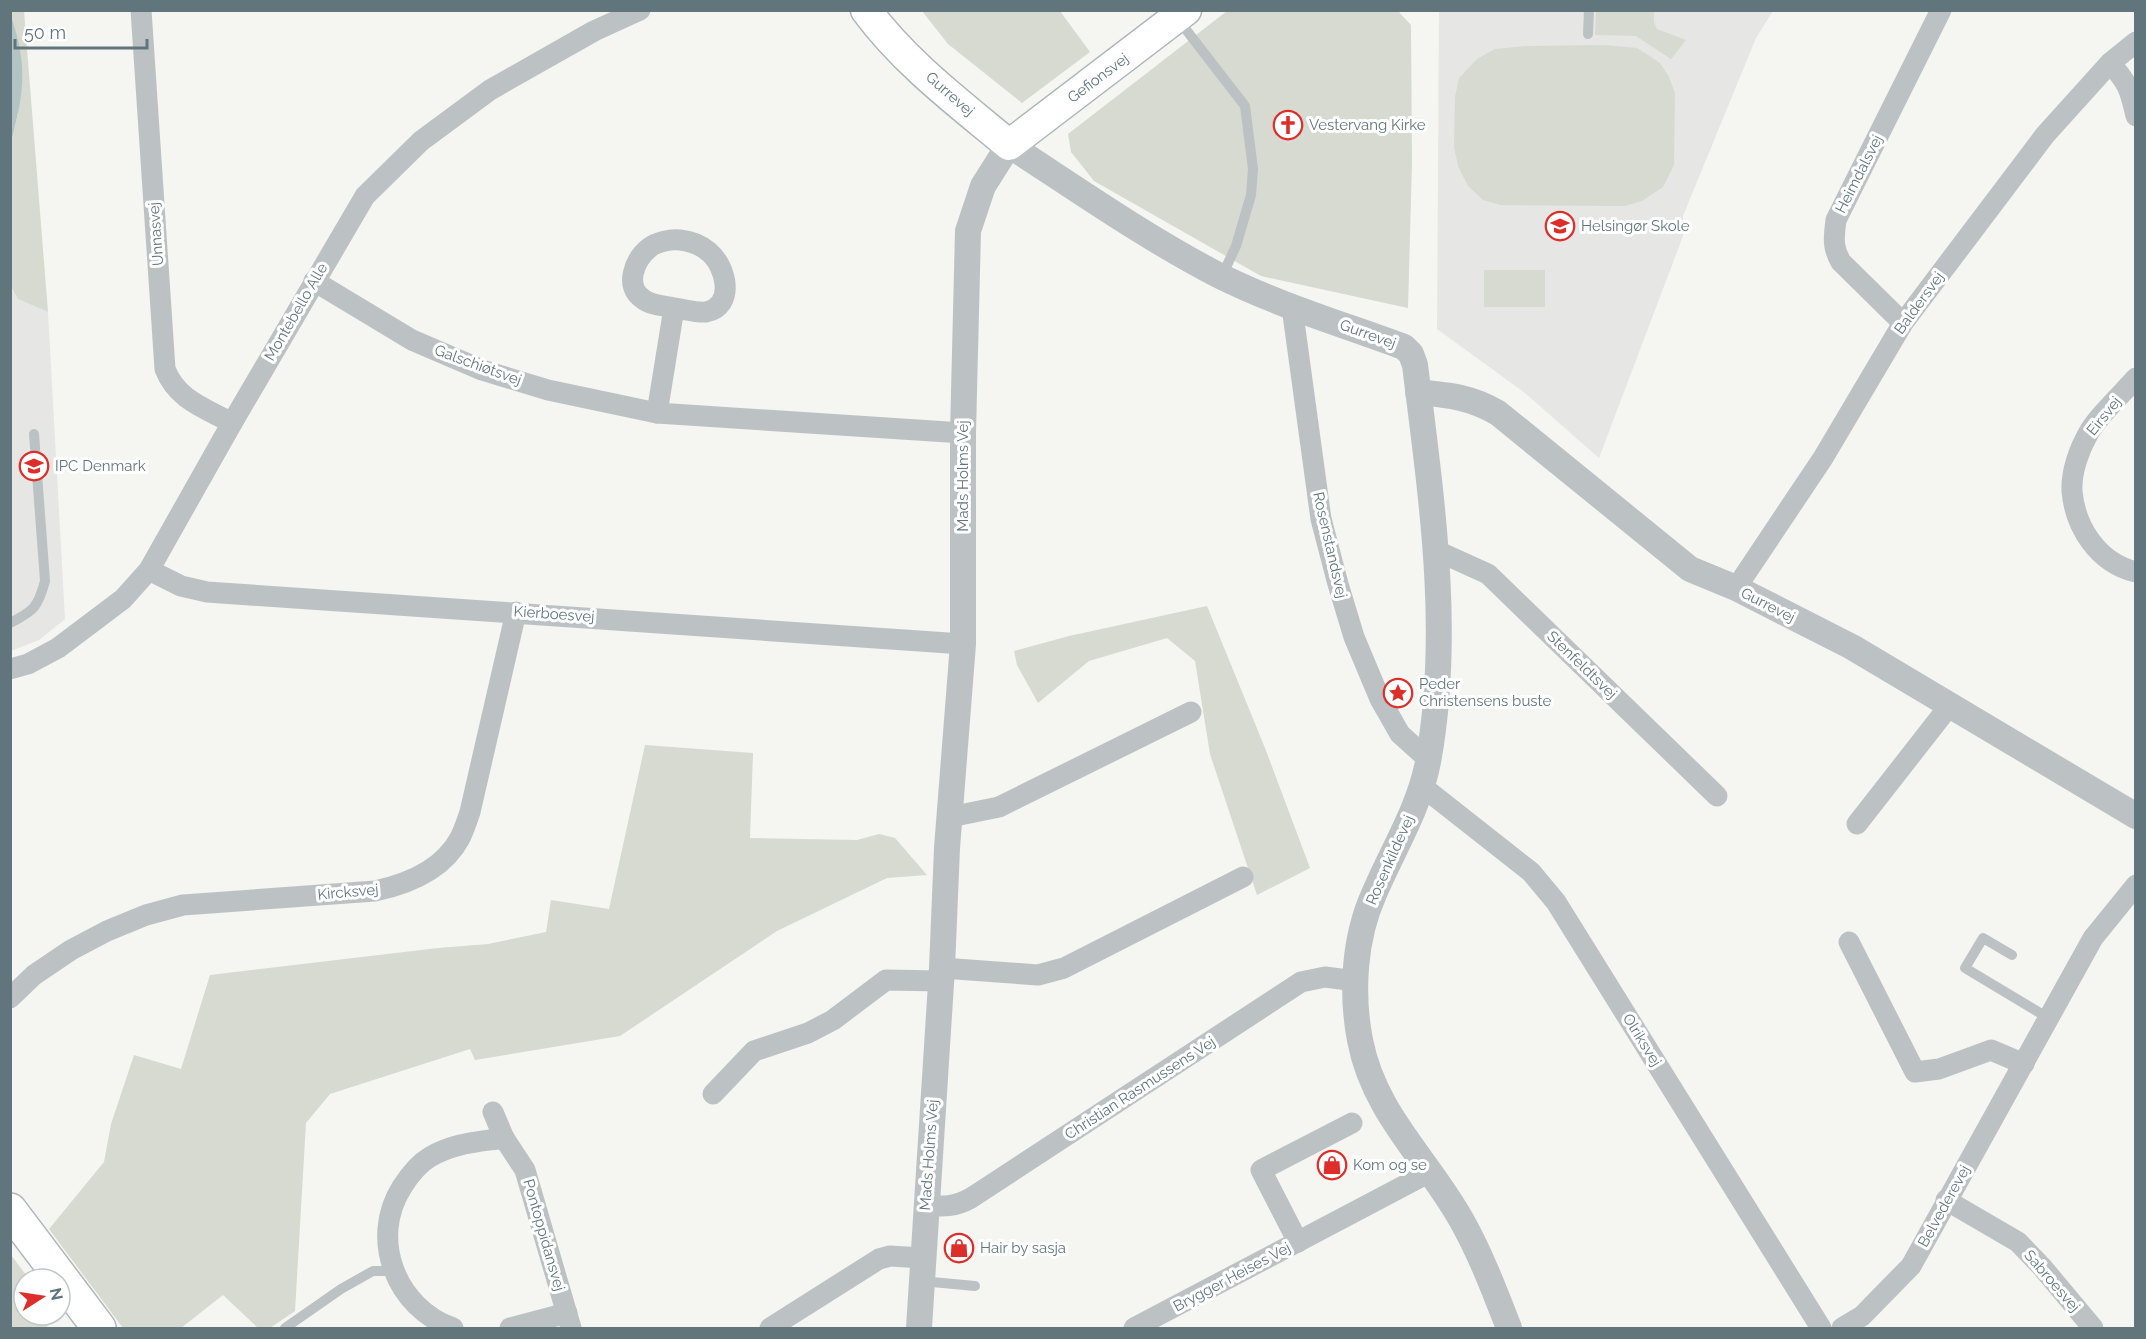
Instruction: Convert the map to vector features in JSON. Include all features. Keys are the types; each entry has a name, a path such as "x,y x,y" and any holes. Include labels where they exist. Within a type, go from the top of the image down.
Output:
{"main road":[{"name":"Gurrevej","path":"866,10 931,78 1010,146"},
{"name":"Gefionsvej","path":"1010,146 1181,14"},
{"path":"10,1210 99,1329"},
{"path":"10,1231 37,1267"},
{"path":"72,1314 83,1329"}],"street":[{"name":"Unnasvej","path":"141,10 165,369 170,382 184,397 232,423"},
{"name":"Montebello Alle","path":"10,669 28,664 58,648 123,599 150,570 232,423 365,196 421,141 490,90 594,31 640,10"},
{"name":"Heimdalsvej","path":"1903,322 1841,262 1834,251 1833,240 1836,220 1941,10"},
{"name":"Baldersvej","path":"1736,588 1822,459 1903,322 2045,135 2110,63 2136,42"},
{"path":"2110,63 2126,81 2136,116"},
{"name":"Gurrevej","path":"1010,146 1151,238 1222,276 1292,307 1404,347 1411,354 1415,365 1418,392 1460,396 1481,403 1498,413 1690,568 1736,588 1852,647 2136,816"},
{"name":"Mads Holms Vej","path":"919,1329 947,848 963,644 963,433 968,231 983,186 1010,146"},
{"path":"678,239 696,244 710,253 720,266 726,282 725,296 717,306 706,312 674,308 643,300 634,290 632,277 637,262 649,248 661,242 678,239"},
{"name":"Galschiøtsvej","path":"314,281 412,340 482,370 548,390 657,413 963,433"},
{"name":"Rosenstandsvej","path":"1292,307 1321,519 1338,584 1354,636 1380,699 1400,734 1429,760"},
{"path":"657,413 674,308"},
{"name":"Eirsvej","path":"2136,378 2088,432 2076,461 2072,489 2077,518 2090,542 2108,559 2136,572"},
{"name":"Rosenkildevej","path":"1418,392 1439,609 1436,689 1429,760 1423,787 1372,897 1359,944 1356,981 1359,1037 1371,1078 1385,1110 1431,1172 1462,1221 1490,1280 1509,1329"},
{"name":"Stenfeldtsvej","path":"1435,550 1488,574 1717,796"},
{"name":"Kierboesvej","path":"150,570 182,586 207,591 963,644"},
{"name":"Kircksvej","path":"10,998 34,975 71,950 107,931 146,915 183,905 375,891 401,885 441,863 459,839 470,812 516,612"},
{"path":"1857,824 1950,705"},
{"path":"950,817 999,807 1191,712"},
{"name":"Olriksvej","path":"1423,787 1531,872 1556,902 1821,1329"},
{"path":"713,1094 754,1051 808,1033 833,1020 886,980 941,974 1038,975 1064,968 1243,877"},
{"name":"Belvederevej","path":"1842,1329 1862,1316 1911,1266 2093,938 2136,885"},
{"path":"1849,942 1915,1072 1939,1068 1991,1050 2024,1064"},
{"name":"Christian Rasmussens Vej","path":"926,1205 951,1206 970,1198 1301,982 1325,977 1356,981"},
{"name":"Pontoppidansvej","path":"493,1112 504,1138 525,1170 569,1321"},
{"name":"Brygger Heises Vej","path":"1298,1242 1261,1170 1352,1123"},
{"path":"453,1329 420,1311 405,1292 393,1271 387,1246 388,1221 396,1197 409,1175 428,1158 450,1146 504,1138"},
{"name":"Brygger Heises Vej","path":"1134,1329 1431,1172"},
{"name":"Sabroesvej","path":"1946,1200 2018,1242 2042,1267 2092,1329"},
{"path":"770,1329 879,1259 890,1256 922,1270"},
{"path":"510,1329 569,1321"}],"lane":[{"path":"1588,34 1589,10"},
{"path":"1181,14 1245,106 1253,169 1251,195 1236,246 1222,276"},
{"path":"10,623 30,613 40,598 45,581 34,434"},
{"path":"2012,955 1983,938 1965,968 2050,1019"},
{"path":"922,1270 975,1286"},
{"path":"285,1329 341,1288 373,1271 393,1271"}],"shaded area":[{"path":"10,11 24,11 48,312 18,299 11,287 11,142 18,114"},
{"path":"922,11 1060,11 1090,52 1022,103 948,44"},
{"path":"1227,11 1398,11 1411,25 1412,162 1408,308 1261,276 1094,181 1071,152 1068,134"},
{"name":"Helsingør Skole","path":"1439,11 1773,11 1756,38 1683,216 1683,236 1599,458 1525,393 1437,329"},
{"path":"1596,11 1654,11 1654,22 1657,29 1686,40 1671,59 1636,36 1595,35"},
{"path":"11,16 20,50 22,79 19,108 11,142"},
{"path":"1605,45 1637,48 1660,63 1669,77 1675,93 1674,165 1663,187 1642,201 1625,206 1500,205 1483,200 1468,186 1458,166 1454,147 1455,97 1459,78 1477,59 1495,49 1527,46"},
{"path":"1484,270 1545,270 1545,307 1484,307"},
{"name":"IPC Denmark","path":"10,287 18,299 48,312 65,619 39,640 11,651"},
{"path":"1207,606 1265,748 1310,868 1257,895 1210,754 1195,661 1167,638 1089,661 1038,703 1017,665 1014,651 1069,636"},
{"path":"645,745 753,753 750,838 857,840 879,834 895,838 927,875 887,878 777,931 620,1036 475,1060 470,1049 330,1094 306,1123 295,1311 270,1328 258,1328 223,1295 181,1328 123,1328 49,1229 104,1162 111,1124 134,1055 181,1069 210,975 488,944 546,932 551,900 609,909"},
{"path":"11,1255 20,1267 12,1267 12,1327 46,1327 11,1328"}],"place":[{"name":"Vestervang Kirke","path":"1288,125"},
{"name":"Helsingør Skole","path":"1560,226"},
{"name":"IPC Denmark","path":"34,466"},
{"name":"Peder Christensens buste","path":"1398,693"},
{"name":"Kom og se","path":"1332,1165"},
{"name":"Hair by sasja","path":"959,1248"}]}
